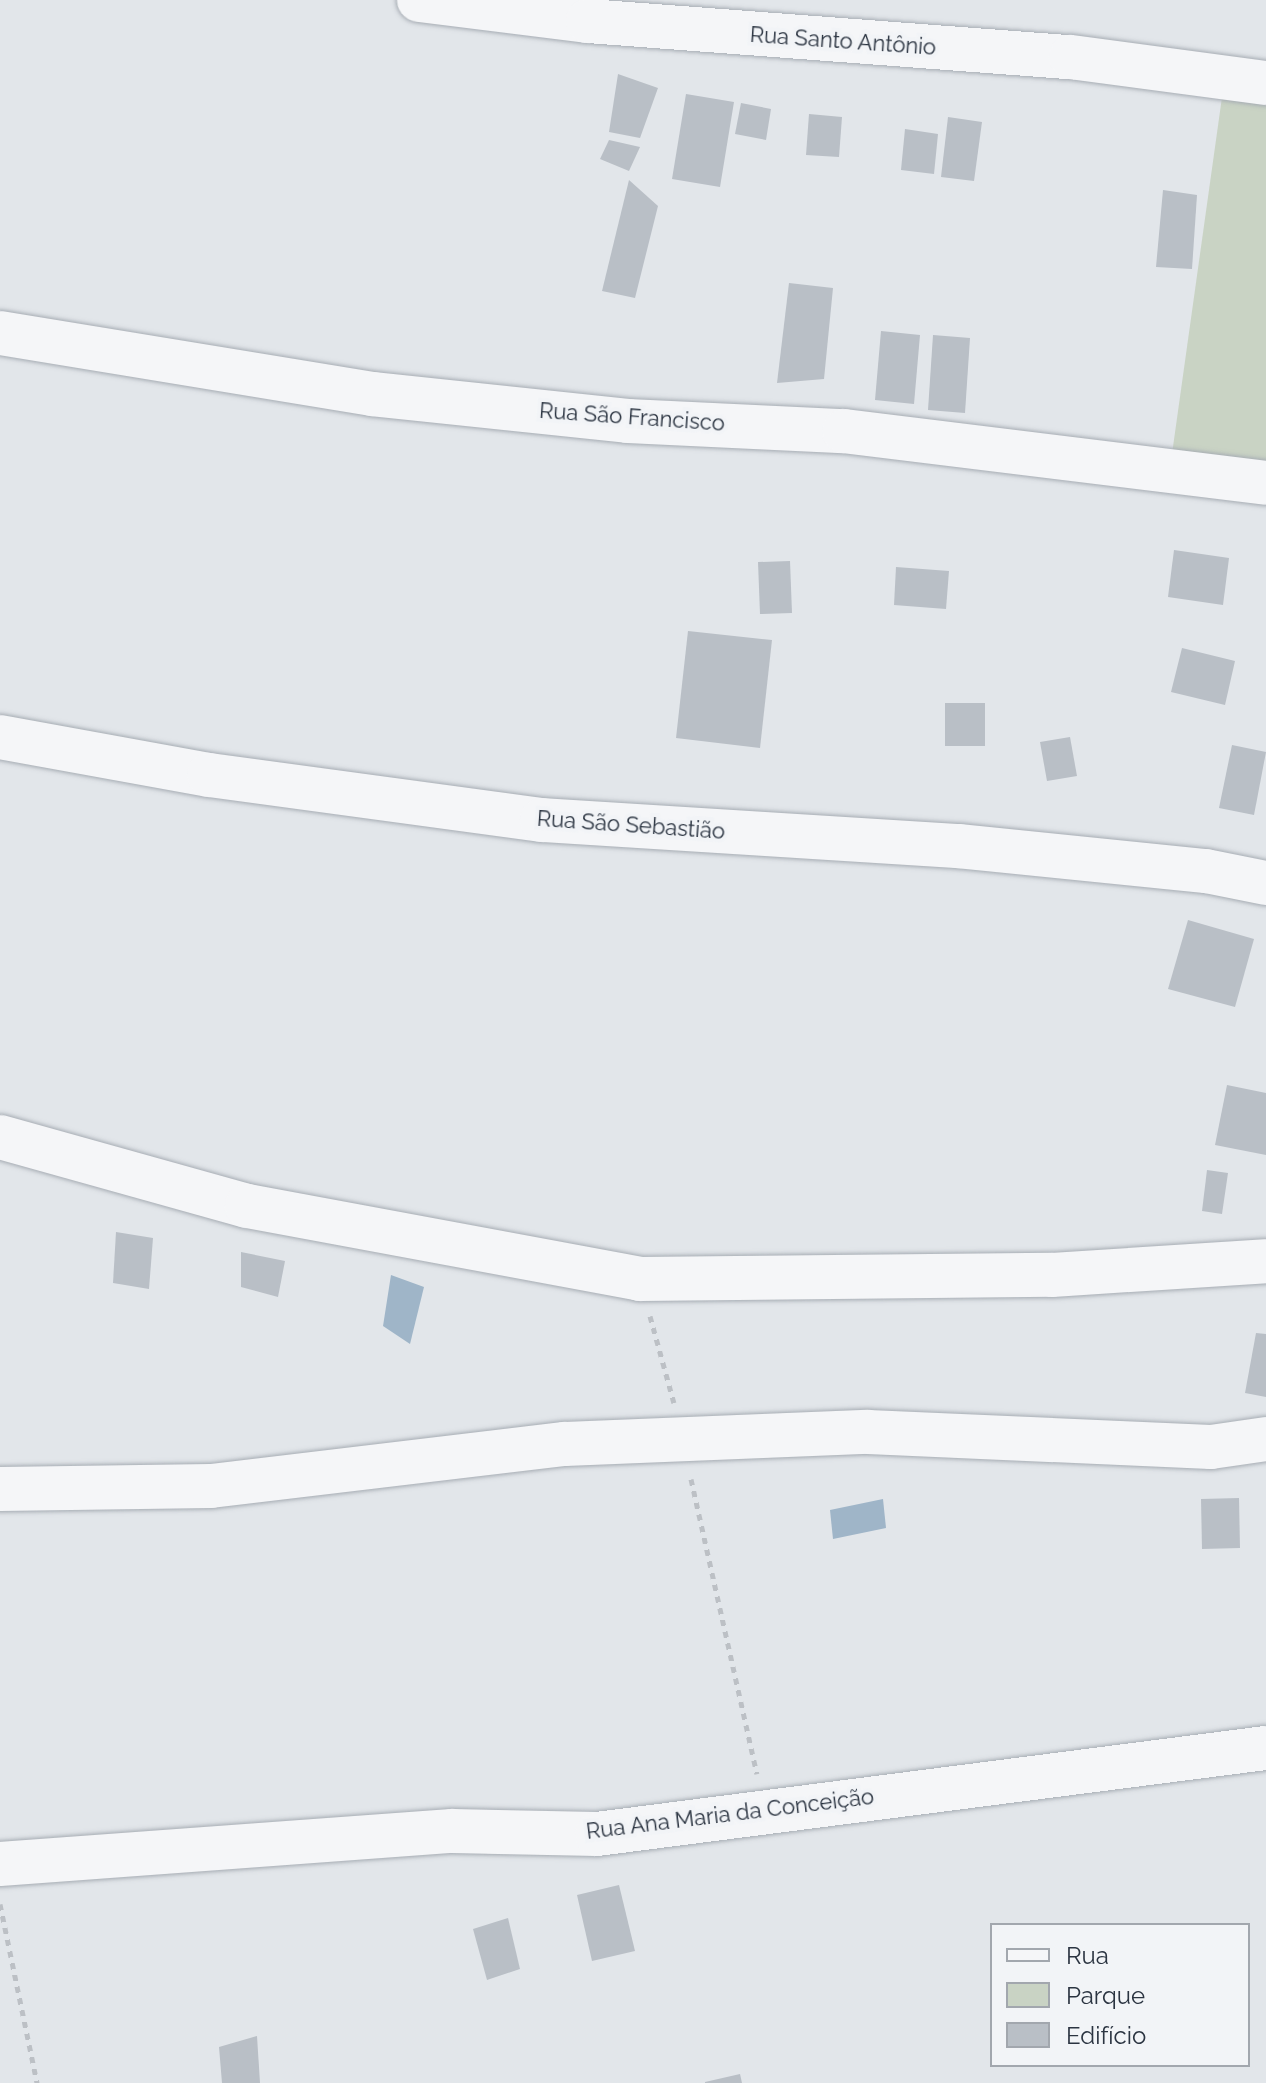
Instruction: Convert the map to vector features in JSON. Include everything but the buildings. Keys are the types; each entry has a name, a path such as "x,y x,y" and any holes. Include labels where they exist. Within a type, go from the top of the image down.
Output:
{"street":[{"name":"Rua Santo Antônio","path":"419,0 588,21 1071,57 1266,83"},
{"name":"Rua São Francisco","path":"0,333 372,394 628,421 844,431 1266,483"},
{"name":"Rua São Sebastião","path":"0,737 209,775 542,820 958,846 1206,871 1266,883"},
{"path":"0,1137 247,1206 640,1279 1052,1275 1266,1261"},
{"path":"0,1489 211,1486 565,1444 682,1442 868,1432 1211,1447 1266,1439"},
{"name":"Rua Ana Maria da Conceição","path":"0,1864 452,1831 597,1834 1266,1748"}],"path":[{"path":"640,1279 682,1442 765,1810"},
{"path":"0,1904 37,2083"}],"green space":[{"path":"1223,90 1266,96 1266,467 1172,454"}],"water":[{"path":"391,1275 424,1287 410,1344 383,1326"},
{"path":"883,1499 886,1528 833,1539 830,1510"}]}
